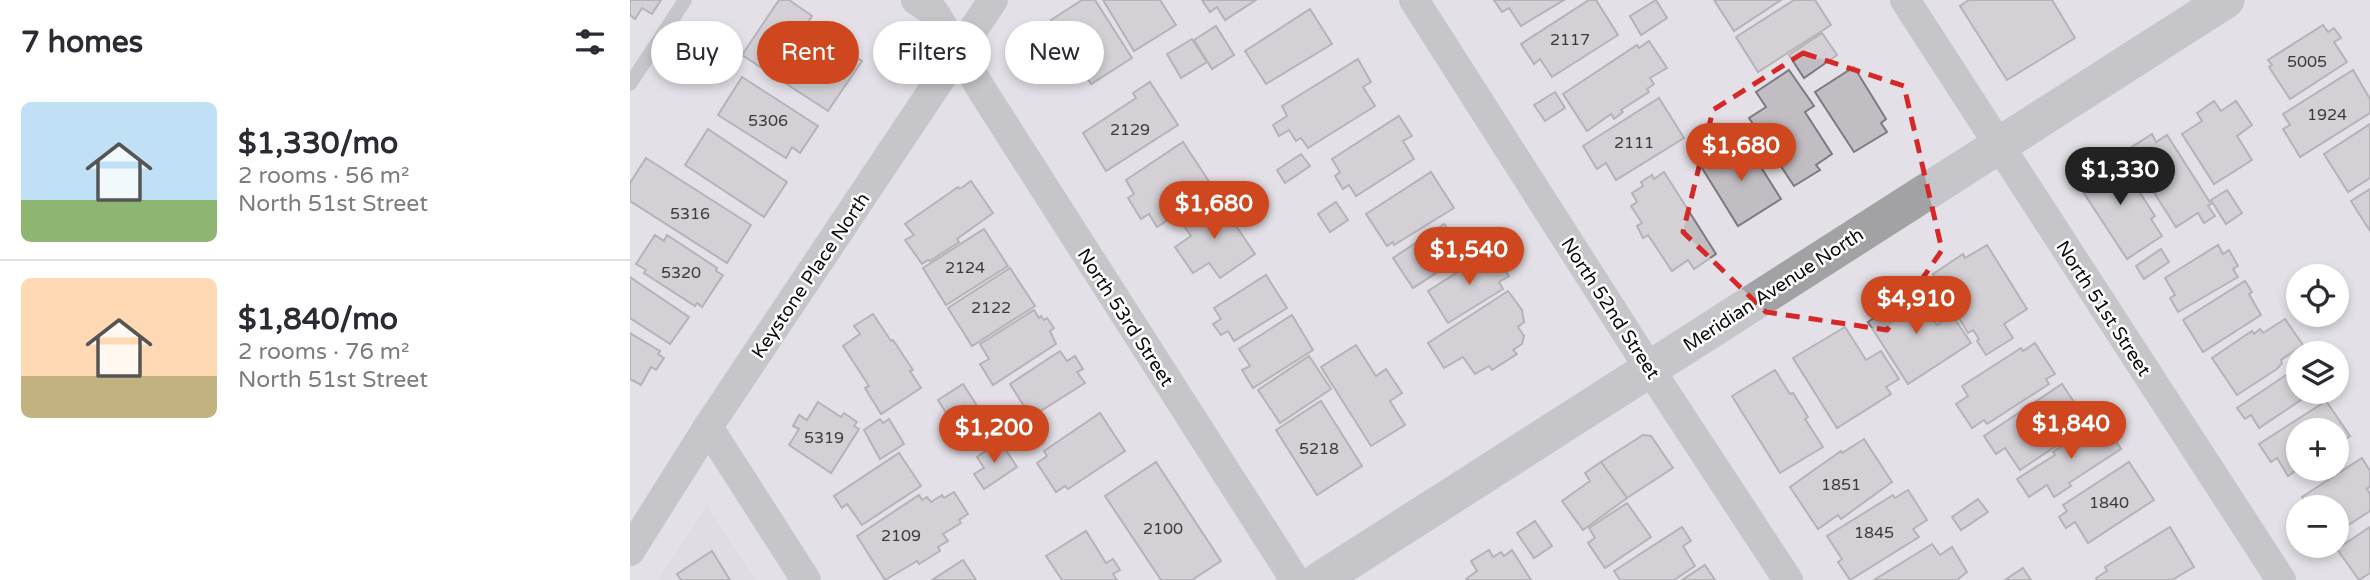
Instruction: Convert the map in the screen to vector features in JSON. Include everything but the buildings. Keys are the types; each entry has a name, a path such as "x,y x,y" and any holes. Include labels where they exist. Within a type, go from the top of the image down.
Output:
{"street":[{"name":"North 53rd Street","path":"916,0 934,12 940,21"},
{"name":"Keystone Place North","path":"979,21 993,0"},
{"name":"North 52nd Street","path":"1414,0 1788,580"},
{"name":"North 51st Street","path":"1905,0 2281,580"},
{"name":"Meridian Avenue North","path":"1320,580 2226,0"},
{"name":"Keystone Place North","path":"630,551 708,426 938,84"},
{"name":"North 53rd Street","path":"979,84 1295,580"},
{"path":"708,426 806,580"}],"lane":[{"path":"630,84 685,0"}],"highlighted area":[{"path":"1803,53 1904,86 1942,250 1887,330 1766,312 1683,232 1713,110"}],"shaded area":[{"path":"707,505 756,580 658,580"}]}
